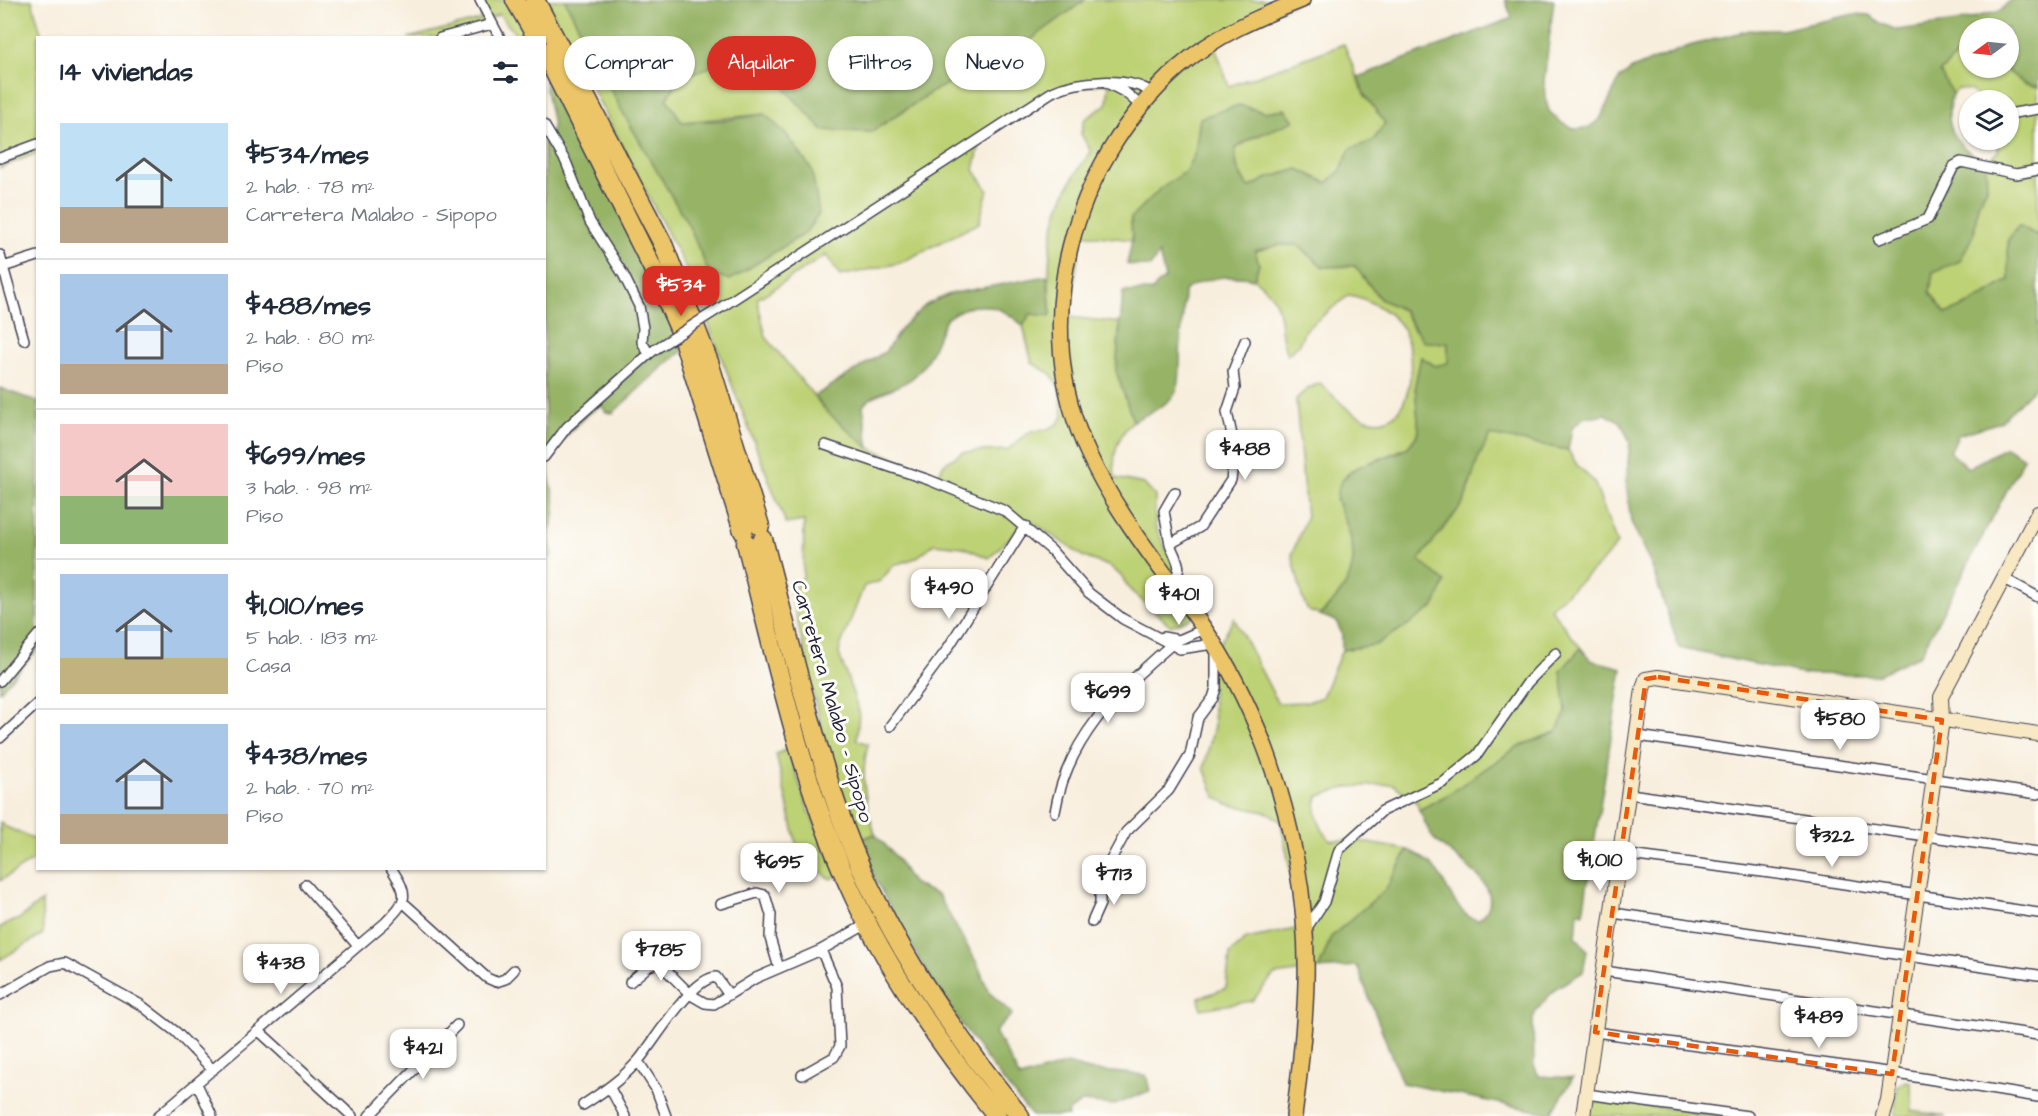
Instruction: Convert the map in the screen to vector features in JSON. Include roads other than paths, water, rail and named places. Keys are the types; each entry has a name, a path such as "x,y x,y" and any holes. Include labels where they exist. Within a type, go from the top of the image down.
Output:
{"highway":[{"path":"515,0 536,36"},
{"name":"Carretera Malabo - Sipopo","path":"535,0 663,244 709,362 753,535 778,670 822,818 867,924 959,1069 997,1116"},
{"name":"Carretera Malabo - Sipopo","path":"546,55 652,267 681,333 753,535 838,811 874,895 924,983 975,1060 1020,1116"}],"main road":[{"path":"1294,1116 1304,1034 1306,978 1304,931 1288,828 1265,748 1243,698 1215,646 1114,499 1088,454 1074,414 1062,366 1059,313 1062,276 1072,235 1091,186 1113,146 1152,93 1205,47 1236,28 1302,0"}],"street":[{"path":"480,0 499,36"},
{"path":"447,36 492,24"},
{"path":"546,454 567,427 653,351 1052,92 1074,83 1126,81 1137,83 1152,93"},
{"path":"1107,83 1125,93 1142,108"},
{"path":"2019,112 2038,109"},
{"path":"546,128 566,162 590,222 631,288 642,317 642,342 653,351"},
{"path":"0,158 36,145"},
{"path":"1879,239 1928,219 1954,166 1961,162 2016,174 2038,170"},
{"path":"0,255 24,340"},
{"path":"3,267 36,257"},
{"path":"1170,544 1200,527 1221,499 1231,480 1235,449 1227,412 1235,388 1233,371 1245,341"},
{"path":"825,445 929,480 1005,511 1025,526 1089,592 1110,610 1171,645 1187,650 1215,646 1216,688 1214,698 1198,718 1190,755 1169,790 1126,832 1100,880 1100,904 1092,922"},
{"path":"1171,584 1180,572 1180,567 1170,544 1164,512 1175,492"},
{"path":"1883,1116 1892,1074 1942,720 1941,698 2002,578 2036,521"},
{"path":"890,726 946,651 1025,526"},
{"path":"2002,578 2038,597"},
{"path":"1157,636 1179,640 1204,629"},
{"path":"0,681 36,637"},
{"path":"1055,812 1063,776 1092,721 1112,699 1171,645"},
{"path":"1304,931 1324,902 1339,850 1382,811 1444,782 1477,755 1528,682 1556,653"},
{"path":"1583,1116 1646,679 1653,677 2038,734"},
{"path":"0,738 36,705"},
{"path":"1638,736 2038,794"},
{"path":"1630,794 2038,852"},
{"path":"1621,854 1917,894 2038,913"},
{"path":"158,1116 358,946 404,903 405,894 392,870"},
{"path":"306,885 358,946"},
{"path":"721,904 758,893 765,895 771,915 772,944 779,968"},
{"path":"404,903 487,978 496,982 505,980 514,969"},
{"path":"1612,913 2038,975"},
{"path":"630,982 649,966 659,963 691,995 710,1005 756,978 821,950 867,924"},
{"path":"802,1075 834,1057 840,1046 837,987 821,950"},
{"path":"0,995 50,966 65,963 141,1005 176,1032 213,1070"},
{"path":"1604,972 2038,1035"},
{"path":"583,1105 610,1088 638,1061 666,1021 691,995 713,977 719,980 729,995"},
{"path":"369,1116 457,1025"},
{"path":"259,1031 352,1116"},
{"path":"1595,1032 2038,1097"},
{"path":"638,1061 656,1089 666,1116"},
{"path":"197,1084 212,1116"},
{"path":"610,1088 625,1116"},
{"path":"1586,1094 1748,1116"},
{"path":"1888,1100 1891,1116"}]}
